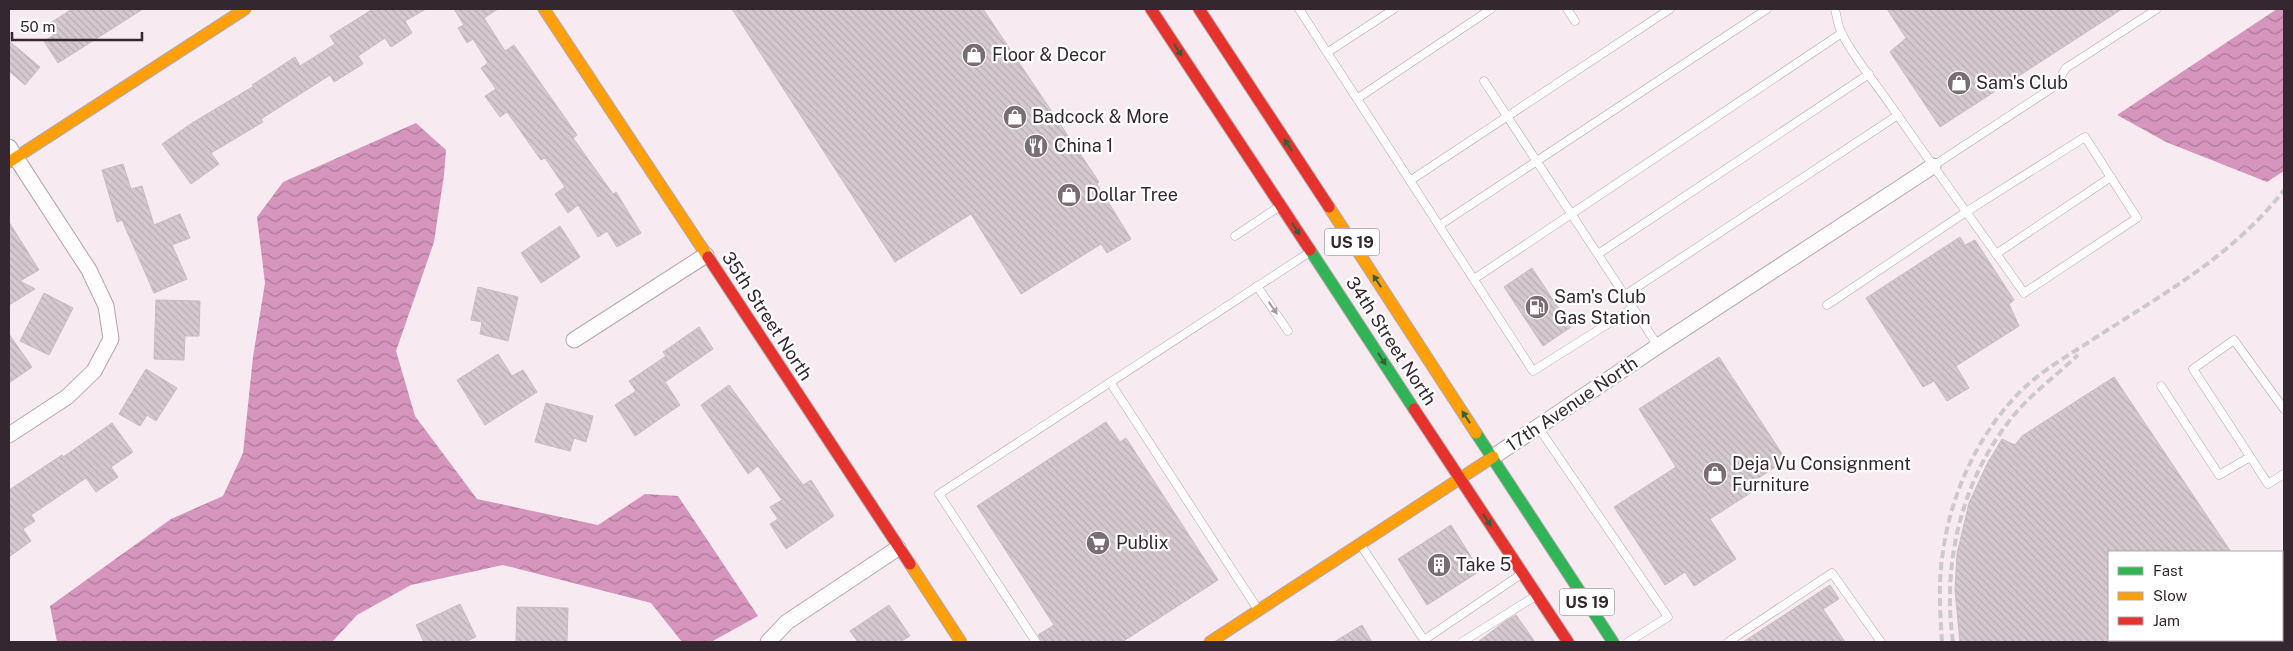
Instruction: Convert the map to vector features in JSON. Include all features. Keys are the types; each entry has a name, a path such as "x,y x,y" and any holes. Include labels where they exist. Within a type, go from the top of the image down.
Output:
{"main road":[{"path":"11,156 245,9"},
{"name":"35th Street North","path":"544,9 961,642"},
{"name":"34th Street North","path":"1151,9 1568,642"},
{"name":"34th Street North","path":"1199,9 1614,642"},
{"name":"17th Avenue North","path":"1210,642 1493,457"}],"street":[{"path":"9,436 67,397 94,371 111,339 106,306 89,270 11,156"},
{"name":"17th Avenue North","path":"1493,457 1658,346 1933,166"},
{"path":"574,340 706,254"},
{"path":"768,642 787,622 898,548"}],"lane":[{"path":"1299,9 1533,371 1633,308"},
{"path":"1328,52 1394,9"},
{"path":"1358,98 1491,9"},
{"path":"1567,9 1575,21"},
{"path":"1411,180 1670,9"},
{"path":"1440,225 1767,9"},
{"path":"1827,304 1966,212 2086,137 2138,218 2024,294 1996,254 1966,212 1933,166 1898,116 1842,33 1835,9"},
{"path":"1933,166 2055,86 2066,68 2157,9"},
{"path":"1474,279 1842,33"},
{"path":"1598,254 1870,74"},
{"path":"1484,80 1658,346"},
{"path":"1625,295 1898,116"},
{"path":"1996,254 2111,177"},
{"path":"1235,236 1280,205"},
{"path":"1036,642 939,494 1310,251"},
{"path":"1258,286 1288,331"},
{"path":"2284,409 2234,340 2193,368 2268,484 2284,474"},
{"path":"1110,382 1258,610"},
{"path":"2161,386 2219,475 2250,457"},
{"path":"1538,427 1668,617 1628,642"},
{"path":"1359,543 1424,640 1522,574"},
{"path":"1728,642 1832,573 1881,642"},
{"path":"1462,642 1537,595"}],"water":[{"path":"2277,9 2284,9 2284,171 2267,182 2166,142 2117,115"},
{"path":"416,123 446,150 434,242 396,351 415,416 477,499 598,525 645,494 678,496 758,616 711,642 682,642 651,603 503,565 411,585 357,615 332,642 57,642 50,606 171,519 223,496 243,453 253,357 265,283 257,217 283,182"}],"building":[{"path":"72,9 143,9 58,63 44,41 54,35 47,25"},
{"path":"373,9 426,9 405,21 412,33 391,47 385,38 358,56 363,64 334,82 330,75 261,119 263,122 211,153 219,164 191,184 162,144 192,123 254,86 252,85 295,57 300,66 335,44 330,36"},
{"path":"454,9 498,9 484,18 505,51 514,45 577,135 573,138 613,194 616,192 641,233 617,247 607,231 598,237 578,205 568,213 555,194 565,187 545,158 541,160 507,112 500,117 485,96 496,89 481,68 488,63 473,39 467,43 458,28 464,25"},
{"path":"732,9 983,9 1099,182 1097,184 1131,239 1107,253 1101,244 1021,294 971,214 895,262"},
{"name":"Sam's Club","path":"1887,9 2122,9 1940,127 1890,52 1906,38"},
{"path":"9,41 40,67 25,85 9,71"},
{"path":"123,164 131,189 142,186 154,225 180,214 190,238 172,245 187,279 154,293 122,220 117,222 102,170"},
{"path":"9,222 39,270 20,281 35,289 9,305"},
{"path":"560,226 580,257 541,283 521,253"},
{"path":"1960,237 1965,245 1975,240 2014,300 2009,304 2019,326 1956,366 1969,388 1947,401 1934,381 1923,387 1866,298"},
{"name":"Sam's Club Gas Station","path":"1532,268 1571,327 1543,346 1504,287"},
{"path":"478,287 518,297 508,341 480,334 482,322 471,320"},
{"path":"44,293 73,308 49,355 20,341"},
{"path":"156,300 200,301 199,336 185,336 184,360 154,359"},
{"path":"699,327 713,349 665,382 680,405 635,436 615,405 636,391 629,381 666,356 663,352"},
{"path":"9,334 32,367 9,383"},
{"path":"498,354 512,376 523,370 537,392 485,425 457,380"},
{"name":"Deja Vu Consignment Furniture","path":"1719,357 1786,460 1754,481 1758,488 1710,519 1736,559 1694,586 1685,572 1665,585 1614,507 1676,467 1639,409"},
{"path":"146,369 177,388 156,421 147,415 140,426 119,414"},
{"path":"2114,377 2230,551 2108,551 2109,642 1960,642 1955,590 1957,554 1969,503 1987,464 2002,439 2015,445 2022,436"},
{"path":"729,385 803,485 811,480 834,516 786,549 770,524 778,519 770,507 782,500 758,466 748,474 701,405"},
{"path":"546,403 593,416 586,442 574,438 570,451 535,442"},
{"name":"Publix","path":"1106,422 1120,442 1126,438 1218,580 1122,642 1042,642 1038,635 1054,625 977,506"},
{"path":"112,423 133,452 111,467 118,477 96,492 86,478 31,515 35,521 23,529 31,541 9,557 9,490 62,455 63,457"},
{"name":"Take 5","path":"1451,525 1480,571 1427,605 1398,559"},
{"path":"1830,585 1839,599 1823,609 1845,642 1743,642"},
{"path":"460,604 476,637 464,642 424,642 416,625"},
{"path":"889,605 910,636 900,642 858,642 850,631"},
{"path":"517,607 568,608 567,642 516,642"},
{"path":"1516,615 1535,642 1478,642 1504,622"},
{"path":"1362,625 1372,642 1334,642"}],"railway":[{"path":"1942,642 1940,574 1947,529 1953,507 1970,463 1994,423 2008,405 2040,374 2172,289 2220,254 2243,234 2284,190"},
{"path":"1953,642 1950,611 1954,547 1961,516 1972,486 1985,458 2002,431 2022,406 2078,355"}],"traffic: fast":[{"path":"1310,250 1414,409"},
{"path":"1476,433 1613,642"}],"traffic: slow":[{"path":"9,162 245,9"},
{"path":"544,9 708,257"},
{"path":"1329,207 1476,433"},
{"path":"1210,642 1493,457"},
{"path":"910,564 961,642"}],"traffic: jam":[{"path":"1151,9 1310,250"},
{"path":"1199,9 1329,207"},
{"path":"708,257 910,564"},
{"path":"1414,409 1568,642"}],"place":[{"name":"Floor & Decor","path":"974,55"},
{"name":"Sam's Club","path":"1959,83"},
{"name":"Badcock & More","path":"1015,117"},
{"name":"China 1","path":"1036,146"},
{"name":"Dollar Tree","path":"1069,195"},
{"name":"Sam's Club Gas Station","path":"1537,307"},
{"name":"Deja Vu Consignment Furniture","path":"1715,474"},
{"name":"Publix","path":"1098,543"},
{"name":"Take 5","path":"1439,565"}]}
